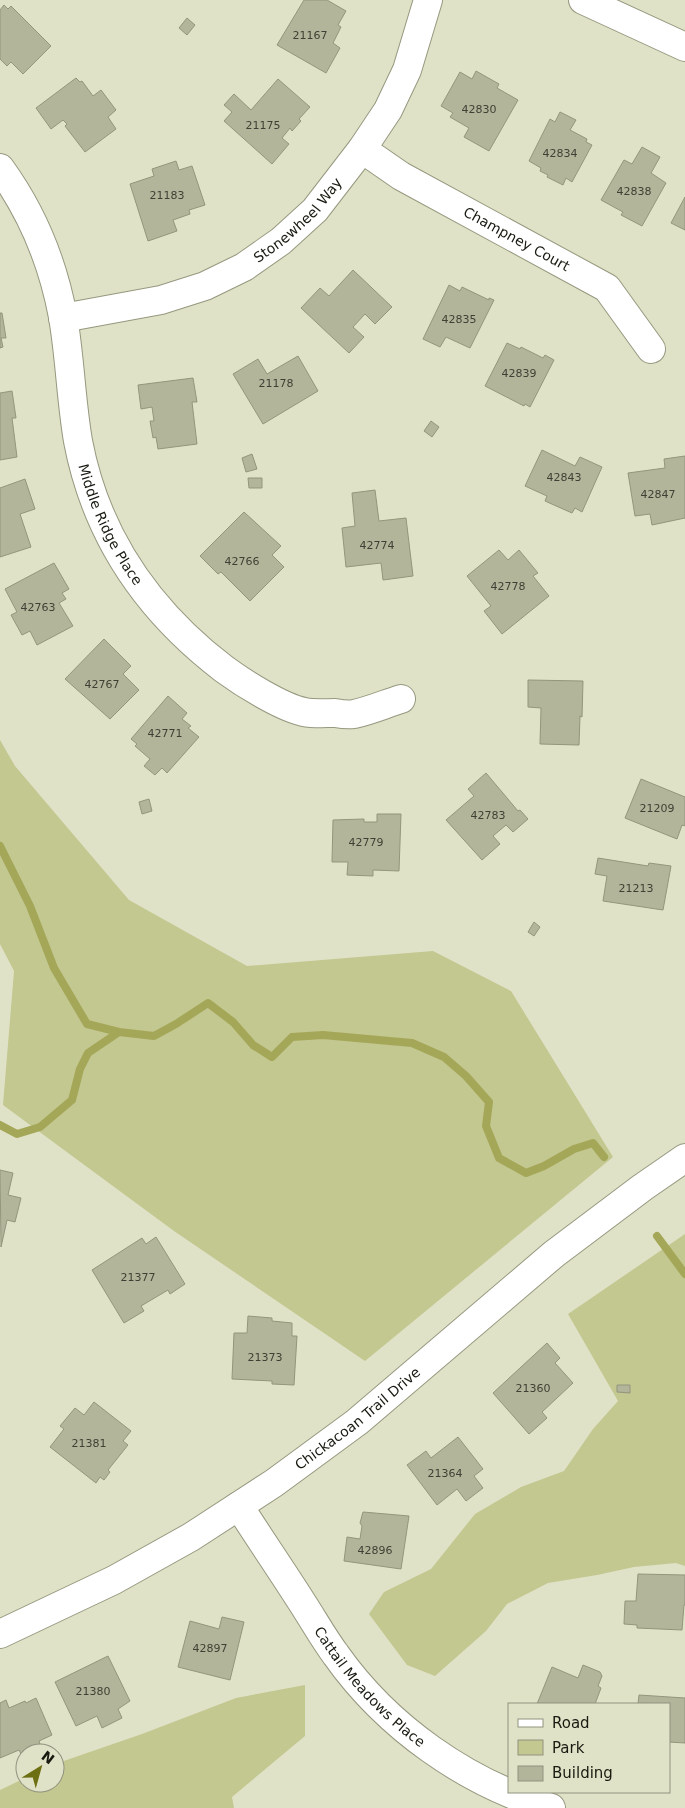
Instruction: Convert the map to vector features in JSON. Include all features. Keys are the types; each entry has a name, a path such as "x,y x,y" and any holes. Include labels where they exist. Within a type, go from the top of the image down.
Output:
{"street":[{"name":"Stonewheel Way","path":"63,318 161,300 205,286 244,267 280,241 315,210 362,149 388,110 407,70 428,0"},
{"path":"583,0 685,47"},
{"name":"Champney Court","path":"362,149 401,176 607,288 651,349"},
{"name":"Middle Ridge Place","path":"0,168 28,212 43,246 55,281 63,318 78,441 89,486 108,532 132,574 162,614 198,649 236,678 280,702 304,712 352,714 401,699"},
{"name":"Chickacoan Trail Drive","path":"0,1634 114,1580 191,1537 274,1483 357,1422 554,1254 685,1158"},
{"name":"Cattail Meadows Place","path":"239,1506 336,1656 370,1697 410,1734 452,1764 508,1792"},
{"name":"Cattail Meadows Place","path":"509,1793 541,1807"}],"green space":[{"path":"0,740 15,766 129,900 247,966 433,951 511,991 613,1157 365,1361 174,1231 3,1105 14,971 0,944"},
{"path":"685,1234 685,1566 676,1563 634,1567 548,1583 507,1604 486,1631 435,1676 407,1665 369,1614 384,1592 431,1569 475,1514 521,1487 564,1471 593,1429 618,1401 568,1314"},
{"path":"305,1685 305,1736 232,1797 234,1808 0,1808 0,1790 15,1783 15,1793 65,1793 65,1761 142,1734 236,1698"}],"building":[{"path":"304,0 327,0 346,11 338,25 341,27 333,43 340,48 326,73 277,45"},
{"path":"4,5 8,9 11,6 51,46 23,74 11,62 7,66 0,59 0,10"},
{"path":"187,18 195,25 187,35 179,28"},
{"path":"476,71 499,84 497,88 518,100 489,151 464,137 469,128 450,117 453,113 441,106 460,72 472,79"},
{"path":"76,78 80,82 82,81 93,96 101,90 116,110 108,117 116,129 85,152 65,126 67,124 63,120 51,129 36,108"},
{"path":"278,79 310,107 299,119 301,121 292,131 290,128 282,138 289,144 272,164 224,121 232,112 224,105 234,94 251,110"},
{"path":"560,112 576,120 570,130 587,139 586,142 592,145 572,182 566,178 563,185 547,177 548,175 540,171 541,168 529,161 550,119 555,122"},
{"path":"642,147 660,157 651,173 666,183 642,226 621,215 623,212 601,200 624,160 632,164"},
{"path":"176,161 179,170 192,166 205,205 189,210 190,214 173,220 177,231 148,241 130,184 154,176 152,169"},
{"path":"685,197 685,230 671,223"},
{"path":"353,270 392,307 375,324 365,314 353,327 364,337 349,353 301,308 320,288 329,296"},
{"path":"449,285 460,291 462,287 489,300 489,298 494,300 470,348 446,337 440,347 423,339"},
{"path":"0,313 2,313 6,338 1,338 3,347 0,348"},
{"path":"507,343 520,349 521,347 543,358 545,355 554,360 530,407 525,404 524,406 485,386"},
{"path":"298,356 318,391 263,424 233,374 258,359 267,374"},
{"path":"193,378 197,402 192,402 197,444 158,449 156,437 153,438 150,421 154,421 152,407 141,409 138,385"},
{"path":"12,391 16,418 12,418 17,457 0,460 0,393"},
{"path":"431,421 439,427 432,437 424,431"},
{"path":"542,450 575,466 580,457 602,467 582,512 575,508 572,513 545,501 547,496 525,486"},
{"path":"252,454 257,469 246,472 242,458"},
{"path":"685,456 685,518 652,525 650,514 635,516 628,473 665,468 664,459"},
{"path":"248,478 262,478 262,488 249,488"},
{"path":"25,479 35,509 20,514 31,547 0,557 0,488"},
{"path":"375,490 379,521 406,518 413,576 383,580 381,563 346,567 342,528 355,526 352,493"},
{"path":"244,512 281,546 272,555 284,567 250,601 221,572 218,574 200,556"},
{"path":"499,550 508,560 519,550 538,573 533,576 549,596 502,634 484,611 491,606 467,576"},
{"path":"54,563 69,589 62,593 66,599 59,603 73,626 37,645 30,631 22,635 11,615 17,612 5,589"},
{"path":"104,639 131,666 123,674 139,690 110,719 65,679"},
{"path":"528,680 583,681 579,745 540,744 541,708 528,707"},
{"path":"168,696 187,713 182,719 191,726 188,728 199,737 167,773 162,768 155,775 144,766 150,759 135,746 137,744 131,739"},
{"path":"486,773 518,811 520,810 528,819 513,832 506,825 493,836 500,844 482,860 446,820 474,796 468,789"},
{"path":"641,779 685,797 685,826 682,825 677,839 625,818"},
{"path":"149,799 152,811 142,814 139,802"},
{"path":"377,814 401,814 399,871 373,870 373,876 347,875 348,862 332,862 333,820 364,819 364,822 377,822"},
{"path":"598,858 648,866 649,863 671,866 663,910 603,901 607,876 595,874"},
{"path":"534,922 540,927 534,936 528,932"},
{"path":"0,1170 13,1173 8,1195 21,1198 15,1222 7,1220 1,1247"},
{"path":"156,1237 185,1284 170,1294 168,1290 141,1306 144,1311 124,1323 92,1270 142,1238 146,1244"},
{"path":"248,1316 272,1318 272,1321 292,1323 292,1336 297,1336 294,1385 272,1384 272,1381 232,1379 234,1333 247,1333"},
{"path":"547,1343 560,1358 555,1363 573,1383 542,1412 547,1418 529,1434 493,1393"},
{"path":"617,1385 630,1385 630,1393 617,1392"},
{"path":"94,1402 131,1431 123,1441 128,1445 108,1470 110,1472 104,1480 100,1477 96,1483 50,1447 64,1429 60,1426 75,1408 84,1415"},
{"path":"458,1437 483,1469 474,1476 483,1488 466,1501 457,1489 437,1505 407,1465 426,1451 431,1458"},
{"path":"363,1512 409,1516 401,1569 344,1561 347,1537 360,1539 362,1526 360,1523"},
{"path":"638,1574 685,1575 685,1605 682,1630 637,1628 637,1625 624,1624 625,1601 636,1601"},
{"path":"222,1617 244,1622 230,1680 178,1667 190,1621 219,1629"},
{"path":"108,1656 130,1701 118,1709 122,1718 102,1728 97,1716 76,1726 55,1682"},
{"path":"583,1665 600,1672 602,1676 598,1686 601,1688 595,1703 537,1703 552,1667 578,1678"},
{"path":"639,1695 685,1698 685,1743 670,1742 670,1703 638,1703"},
{"path":"36,1698 52,1735 39,1741 40,1743 15,1743 15,1752 0,1758 0,1703 6,1700 9,1708 25,1701 26,1703"}],"waterway":[{"path":"0,846 30,906 54,968 87,1024 119,1032"},
{"path":"0,1125 17,1134 40,1127 72,1100 80,1069 88,1053 119,1032 154,1036 208,1003 233,1022 253,1045 272,1057 292,1037 323,1035 412,1043 444,1057 466,1076 489,1102 486,1126 499,1158 526,1173 544,1166 574,1149 593,1143 604,1157"},
{"path":"657,1236 685,1274"}]}
